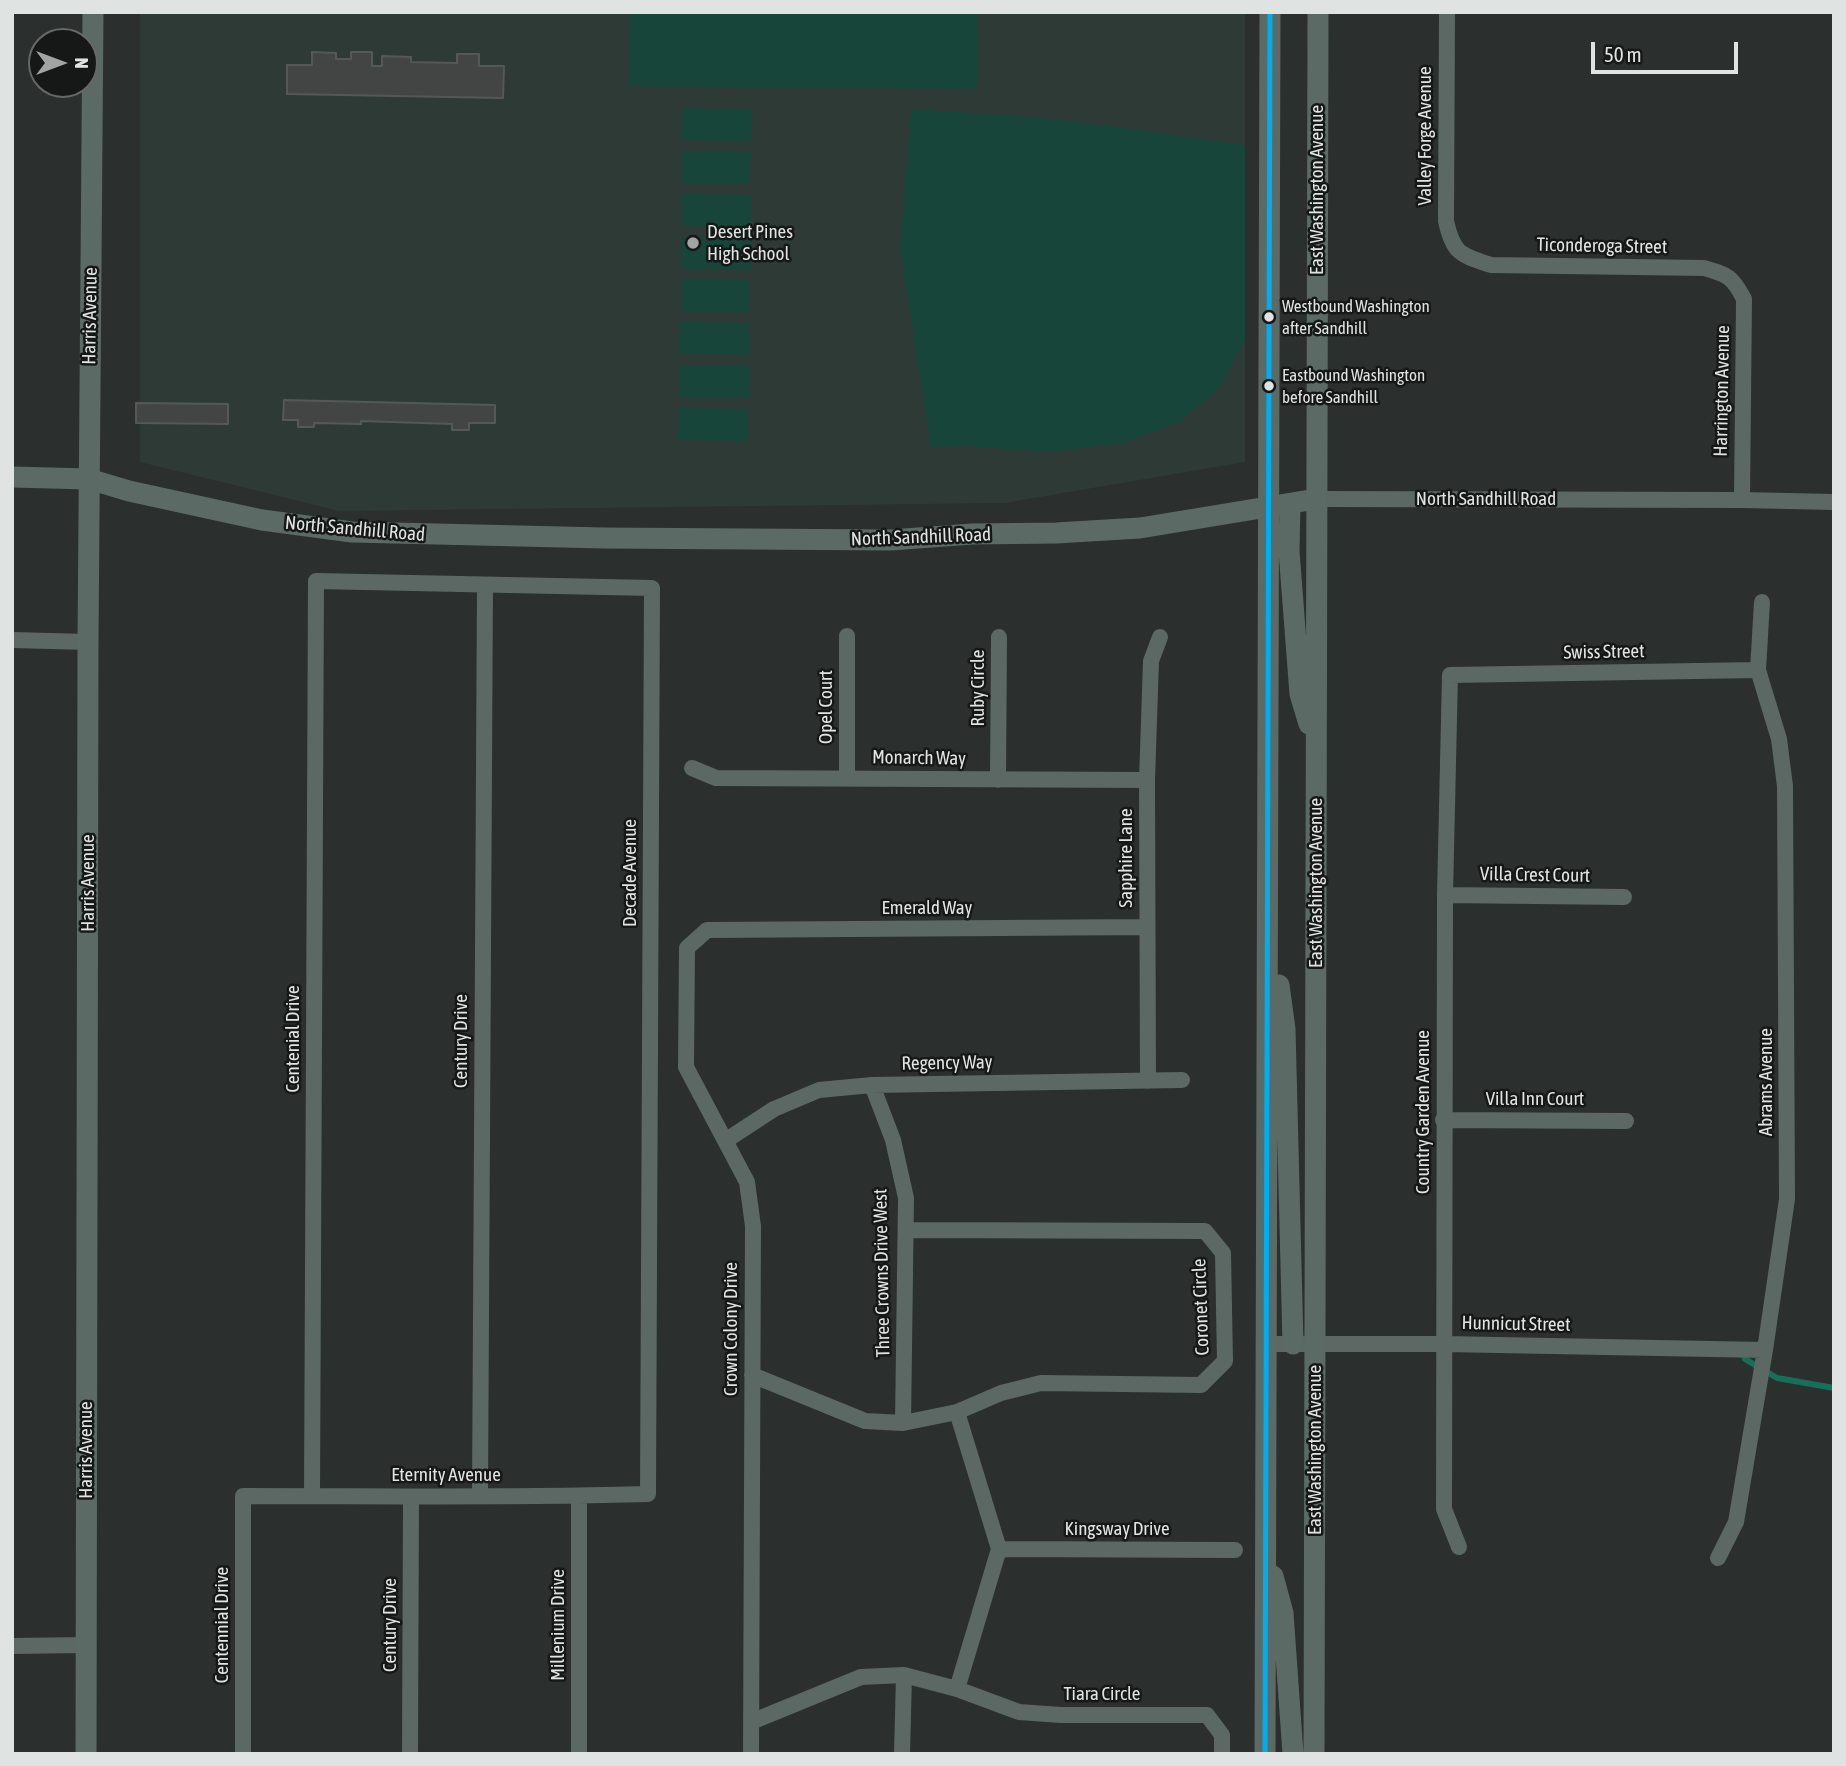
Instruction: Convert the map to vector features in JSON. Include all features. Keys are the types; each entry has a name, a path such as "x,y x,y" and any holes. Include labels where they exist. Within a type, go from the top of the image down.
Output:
{"main road":[{"name":"Harris Avenue","path":"86,1754 88,642 93,12"},
{"path":"1265,1754 1270,12"},
{"name":"East Washington Avenue","path":"1314,1754 1318,12"},
{"name":"North Sandhill Road","path":"12,477 89,479 129,491 261,520 373,534 604,538 891,540 972,534 1056,533 1140,528 1316,499"},
{"path":"1290,504 1289,551 1300,694 1316,746"},
{"path":"1268,917 1285,1029 1293,1345"},
{"path":"1266,1550 1283,1613 1293,1754"}],"street":[{"name":"Valley Forge Avenue","path":"1447,12 1446,221 1450,240 1463,256"},
{"name":"Ticonderoga Street","path":"1463,256 1491,265 1704,268 1726,274 1737,284"},
{"name":"Harrington Avenue","path":"1737,284 1744,299 1742,500"},
{"name":"North Sandhill Road","path":"1316,499 1834,502"},
{"name":"Decade Avenue","path":"316,582 652,588 648,1494"},
{"name":"Centenial Drive","path":"312,1496 316,582"},
{"name":"Century Drive","path":"480,1496 485,585"},
{"name":"Abrams Avenue","path":"1718,1558 1736,1522 1787,1199 1786,800 1779,739 1758,670 1762,602"},
{"name":"Opel Court","path":"847,636 847,778"},
{"name":"Ruby Circle","path":"998,780 999,637"},
{"name":"Sapphire Lane","path":"1148,1081 1147,780 1151,661 1160,637"},
{"path":"12,640 88,642"},
{"name":"Swiss Street","path":"1450,675 1758,670"},
{"name":"Country Garden Avenue","path":"1450,675 1444,895 1444,1509 1460,1547"},
{"name":"Monarch Way","path":"692,768 716,778 1147,780"},
{"name":"Villa Crest Court","path":"1444,895 1624,897"},
{"name":"Emerald Way","path":"707,930 1147,927"},
{"name":"Crown Colony Drive","path":"707,930 687,948 685,1067 747,1182 753,1226 751,1754"},
{"name":"Regency Way","path":"725,1140 774,1110 819,1090 872,1085 1182,1080"},
{"name":"Three Crowns Drive West","path":"872,1085 893,1140 906,1198 903,1423"},
{"name":"Villa Inn Court","path":"1443,1120 1626,1121"},
{"name":"Coronet Circle","path":"906,1230 1205,1230 1223,1253 1225,1361 1201,1385 1041,1383 1001,1393 957,1412"},
{"name":"Hunnicut Street","path":"1266,1344 1444,1344 1765,1350"},
{"path":"751,1722 861,1677 904,1675 957,1689 999,1549 957,1412 903,1423 865,1421 752,1375"},
{"name":"Eternity Avenue","path":"243,1496 648,1494"},
{"name":"Centennial Drive","path":"243,1496 243,1754"},
{"name":"Millenium Drive","path":"579,1496 579,1754"},
{"name":"Century Drive","path":"410,1754 411,1497"},
{"name":"Kingsway Drive","path":"999,1549 1235,1550"},
{"path":"12,1646 86,1645"},
{"path":"902,1754 904,1675"},
{"name":"Tiara Circle","path":"957,1689 1019,1712 1061,1715 1207,1715 1223,1735 1222,1754"}],"shaded area":[{"name":"Desert Pines High School","path":"140,12 1245,12 1245,462 1005,503 339,511 140,462"}],"green space":[{"path":"630,12 978,12 977,89 630,86"},
{"path":"682,108 752,109 751,141 682,140"},
{"path":"911,109 1057,119 1245,145 1245,340 1221,387 1179,422 1123,443 1048,452 966,446 931,447 900,249"},
{"path":"681,151 751,151 750,184 681,183"},
{"path":"682,194 751,195 751,227 682,226"},
{"path":"682,237 751,237 751,270 681,269"},
{"path":"681,279 750,280 750,312 681,311"},
{"path":"680,322 749,323 749,355 679,354"},
{"path":"680,365 749,366 749,398 679,397"},
{"path":"679,408 748,409 748,441 678,440"}],"building":[{"path":"312,52 336,53 336,59 351,59 351,52 372,52 372,66 382,66 382,56 411,57 411,62 457,63 457,54 479,54 479,66 504,66 503,98 287,94 287,65 312,65"},
{"path":"284,400 495,405 495,423 469,423 469,430 452,430 452,424 361,421 361,424 314,423 314,427 298,427 298,420 283,420"},
{"path":"136,403 228,404 228,424 136,423"}],"waterway":[{"path":"1745,1359 1777,1378 1834,1388"}],"transit line":[{"path":"1265,1754 1270,12"}],"place":[{"name":"Desert Pines High School","path":"693,243"},
{"name":"Westbound Washington after Sandhill","path":"1269,317"},
{"name":"Eastbound Washington before Sandhill","path":"1269,386"}]}
